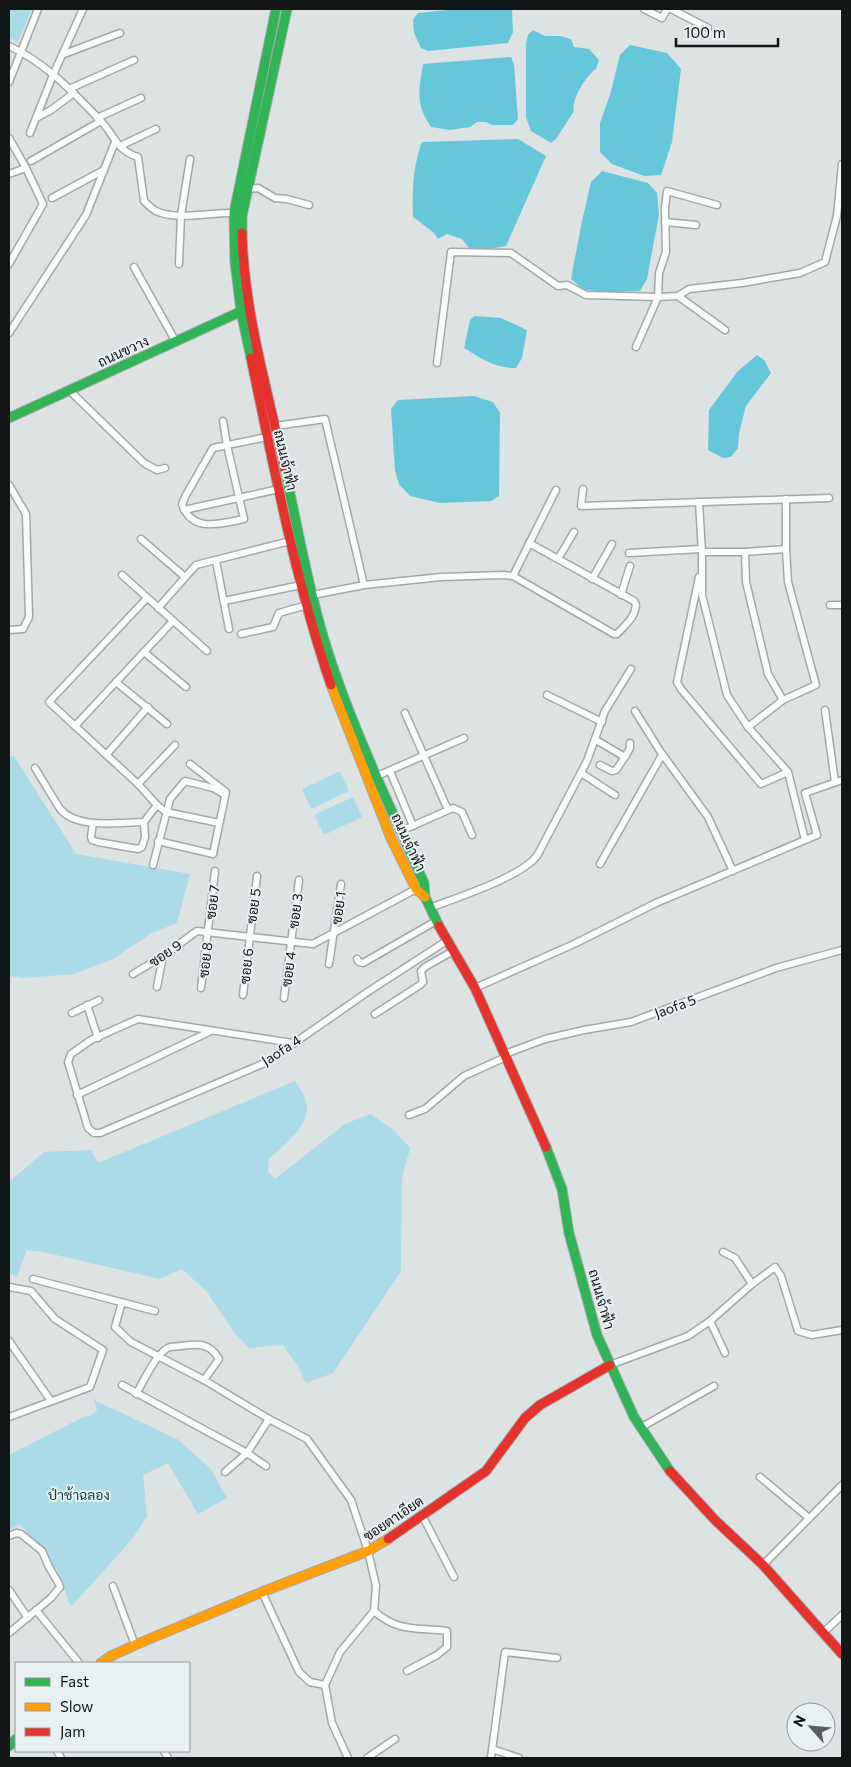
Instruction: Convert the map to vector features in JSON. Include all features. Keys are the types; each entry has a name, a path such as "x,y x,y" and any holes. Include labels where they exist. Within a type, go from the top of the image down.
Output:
{"main road":[{"name":"ถนนเจ้าฟ้า","path":"276,9 234,213 235,262 267,437 290,541 307,606 335,698 390,838 416,889 425,897"},
{"name":"ถนนเจ้าฟ้า","path":"287,9 242,216 245,310 275,426 318,617 336,676 424,883 425,897 436,921 475,988 547,1149 562,1189 569,1234 597,1335 634,1417 666,1467 715,1520 763,1565 842,1654"},
{"name":"ถนนขวาง","path":"9,418 245,310"},
{"name":"ซอยตาเอียด","path":"113,1660 135,1645 262,1592 368,1551 486,1471 525,1418 540,1406 610,1365"}],"street":[{"path":"9,82 38,9"},
{"path":"30,132 83,9"},
{"path":"644,9 662,18 669,9 708,28"},
{"path":"64,54 120,33"},
{"path":"9,46 20,51 72,91 99,120 117,144 129,155 138,157 144,201 156,211 180,215 234,213"},
{"path":"36,118 51,110 72,91 134,60"},
{"path":"32,161 99,120 141,98"},
{"path":"9,334 86,215 104,170 117,144 156,129"},
{"path":"9,138 26,168 42,204 9,264"},
{"path":"179,264 180,215 190,159"},
{"path":"437,363 450,252 511,253 558,286 568,285 586,295 678,296 689,289 742,283 800,273 825,262 840,216 842,164"},
{"path":"9,174 26,168"},
{"path":"52,198 104,170"},
{"path":"248,189 258,188 275,198 309,204"},
{"path":"636,347 658,297 659,273 666,252 667,191 717,204"},
{"path":"665,222 696,225"},
{"path":"134,267 176,342"},
{"path":"678,296 725,330"},
{"path":"69,390 144,463 157,470 165,468"},
{"path":"275,426 325,419 364,585"},
{"path":"223,421 227,445 244,519 210,526 196,520 184,510 182,504 213,448 227,445 267,437"},
{"path":"9,485 26,514 29,617 23,629 9,630"},
{"path":"184,510 279,489"},
{"path":"583,489 581,506 829,498"},
{"path":"513,576 556,490"},
{"path":"748,727 784,700 816,685 788,582 786,499"},
{"path":"698,502 702,550 702,595 727,695 748,727 788,772 805,840"},
{"path":"558,559 574,532"},
{"path":"141,539 185,577"},
{"path":"158,608 196,565 290,541"},
{"path":"313,594 364,585 441,577 504,574 513,576 614,634 633,617 636,608 634,602 529,543"},
{"path":"592,579 612,544"},
{"path":"629,553 702,550 746,552 786,548"},
{"path":"746,552 746,582 768,674 784,700"},
{"path":"216,561 229,629"},
{"path":"621,595 630,566"},
{"path":"701,566 678,682 681,689 761,784 788,772"},
{"path":"122,575 207,652"},
{"path":"224,602 301,585"},
{"path":"147,598 49,702 166,812 219,823"},
{"path":"830,605 842,605"},
{"path":"241,634 273,627 279,613 307,606"},
{"path":"75,726 173,621"},
{"path":"144,652 186,687"},
{"path":"430,908 512,874 531,863 537,856 581,773 596,740 605,711 631,669"},
{"path":"116,682 167,724"},
{"path":"547,695 602,722"},
{"path":"106,755 148,708"},
{"path":"475,988 574,944 656,903 817,835 805,793 839,781 825,710"},
{"path":"635,711 662,754 708,817 733,871"},
{"path":"405,712 448,810"},
{"path":"377,776 464,738"},
{"path":"596,740 625,757"},
{"path":"600,765 612,771 616,770 630,748 630,743"},
{"path":"138,784 175,745"},
{"path":"600,864 662,754"},
{"path":"158,841 213,854 226,792 190,764"},
{"path":"35,768 64,814 75,819 93,823 144,822"},
{"path":"390,771 413,826"},
{"path":"581,773 615,795"},
{"path":"153,865 170,799 185,781 213,788 225,794"},
{"path":"93,823 92,840 138,849 142,847 145,837 144,822 157,805"},
{"path":"401,831 453,808 462,812 472,834"},
{"name":"ซอย 7","path":"208,933 215,871"},
{"name":"ซอย 5","path":"249,936 257,876"},
{"name":"ซอย 3","path":"291,941 299,880"},
{"name":"ซอย 1","path":"329,964 341,884"},
{"path":"208,933 313,944 416,889"},
{"path":"357,959 363,963 436,921"},
{"name":"ซอย 9","path":"133,974 163,956 196,932 208,933"},
{"name":"ซอย 8","path":"201,988 208,933"},
{"name":"ซอย 6","path":"243,995 249,936"},
{"name":"Jaofa 4","path":"77,1095 88,1128 100,1133 267,1062 448,940"},
{"name":"ซอย 4","path":"284,998 291,941"},
{"name":"Jaofa 5","path":"410,1115 425,1109 464,1076 545,1039 632,1022 776,968 842,950"},
{"path":"375,1014 420,985 423,982 421,971 453,951"},
{"path":"157,987 163,956"},
{"path":"72,1013 99,1000"},
{"path":"87,1006 98,1038"},
{"path":"212,1031 77,1095 68,1062 71,1054 91,1040 138,1019 293,1043"},
{"path":"723,1252 735,1258 752,1284"},
{"path":"610,1365 688,1336 710,1321 752,1284 775,1267 781,1276 798,1331 812,1335 842,1330"},
{"path":"33,1279 155,1311"},
{"path":"9,1287 30,1291 55,1320 103,1350 90,1387 9,1416"},
{"path":"122,1302 116,1326 131,1342 204,1380 306,1439 351,1500 368,1551 376,1586 374,1611 340,1652 325,1684 332,1723 348,1758"},
{"path":"710,1321 726,1353"},
{"path":"9,1341 51,1401"},
{"path":"136,1394 158,1356 166,1348 170,1347 204,1345 214,1351 219,1359 204,1380"},
{"path":"122,1385 247,1453 266,1466"},
{"path":"640,1428 714,1386"},
{"path":"225,1472 247,1453 269,1419"},
{"path":"760,1477 809,1518"},
{"path":"763,1565 842,1485"},
{"path":"422,1515 454,1577"},
{"path":"9,1536 16,1533 21,1534 42,1551 60,1587 55,1594 9,1633"},
{"path":"113,1586 135,1645"},
{"path":"9,1590 28,1618"},
{"path":"262,1592 299,1672 310,1682 325,1684"},
{"path":"36,1610 78,1662"},
{"path":"374,1611 383,1620 401,1628 447,1631 447,1647 438,1655 407,1671"},
{"path":"823,1633 842,1615"},
{"path":"491,1758 505,1652 557,1658"},
{"path":"367,1758 396,1739"},
{"path":"492,1749 519,1758"}],"green space":[{"path":"9,9 32,9 18,42 9,38"},
{"path":"14,756 76,854 190,874 177,923 150,934 113,959 74,974 23,978 9,976 9,757"},
{"path":"340,771 349,791 311,809 302,789"},
{"path":"353,797 362,817 324,835 314,815"},
{"path":"295,1081 305,1098 306,1116 297,1132 269,1159 268,1171 275,1179 345,1124 370,1114 393,1129 410,1148 402,1178 401,1271 333,1373 306,1383 297,1365 283,1345 249,1348 234,1332 207,1292 182,1269 160,1279 27,1250 17,1276 9,1274 9,1182 44,1152 91,1150 98,1163"},
{"name":"ป่าช้าฉลอง","path":"94,1400 177,1439 211,1469 227,1498 198,1514 168,1463 143,1475 147,1516 133,1538 71,1607 58,1571 20,1524 9,1530 9,1455 83,1417 90,1416 97,1410"}],"water":[{"path":"458,9 512,9 513,32 508,43 428,51 421,48 414,33 413,20 418,13"},
{"path":"533,30 545,36 560,36 571,39 574,47 589,49 599,60 596,69 584,82 577,94 574,111 556,139 551,143 531,131 526,117 526,44 528,35"},
{"path":"630,45 667,53 681,69 672,142 661,175 644,176 612,164 600,152 600,123 610,95 620,55"},
{"path":"511,57 514,64 518,119 513,125 492,125 486,122 477,122 470,127 450,130 431,127 422,111 419,97 423,64"},
{"path":"518,139 546,156 506,246 489,249 469,248 462,239 447,234 438,239 433,232 413,217 414,179 422,142"},
{"path":"602,171 648,183 657,193 659,214 647,279 640,291 584,290 571,279 591,182"},
{"path":"474,316 501,318 527,330 522,358 516,368 495,365 464,348 470,320"},
{"path":"757,355 764,360 771,373 746,406 739,433 738,448 731,457 723,458 708,450 709,410 738,371"},
{"path":"474,396 493,402 500,413 499,496 491,501 440,503 410,496 399,484 395,471 391,409 398,400"}],"traffic: fast":[{"path":"251,358 241,311 235,262 234,213 276,9"},
{"path":"242,233 242,216 287,9"},
{"path":"9,418 244,310"},
{"path":"285,470 307,574 328,651 356,729 424,883 425,897 439,926"},
{"path":"546,1147 562,1189 569,1233 597,1335 634,1417 670,1471"},
{"path":"9,1746 15,1740"}],"traffic: slow":[{"path":"331,685 391,838 416,889 425,897"},
{"path":"102,1662 135,1645 262,1592 368,1551 388,1539"}],"traffic: jam":[{"path":"242,233 247,293 252,323 285,470"},
{"path":"251,358 296,564 331,685"},
{"path":"439,926 475,988 546,1147"},
{"path":"388,1539 486,1471 525,1418 540,1405 610,1365"},
{"path":"670,1471 715,1520 763,1565 842,1654"}]}
